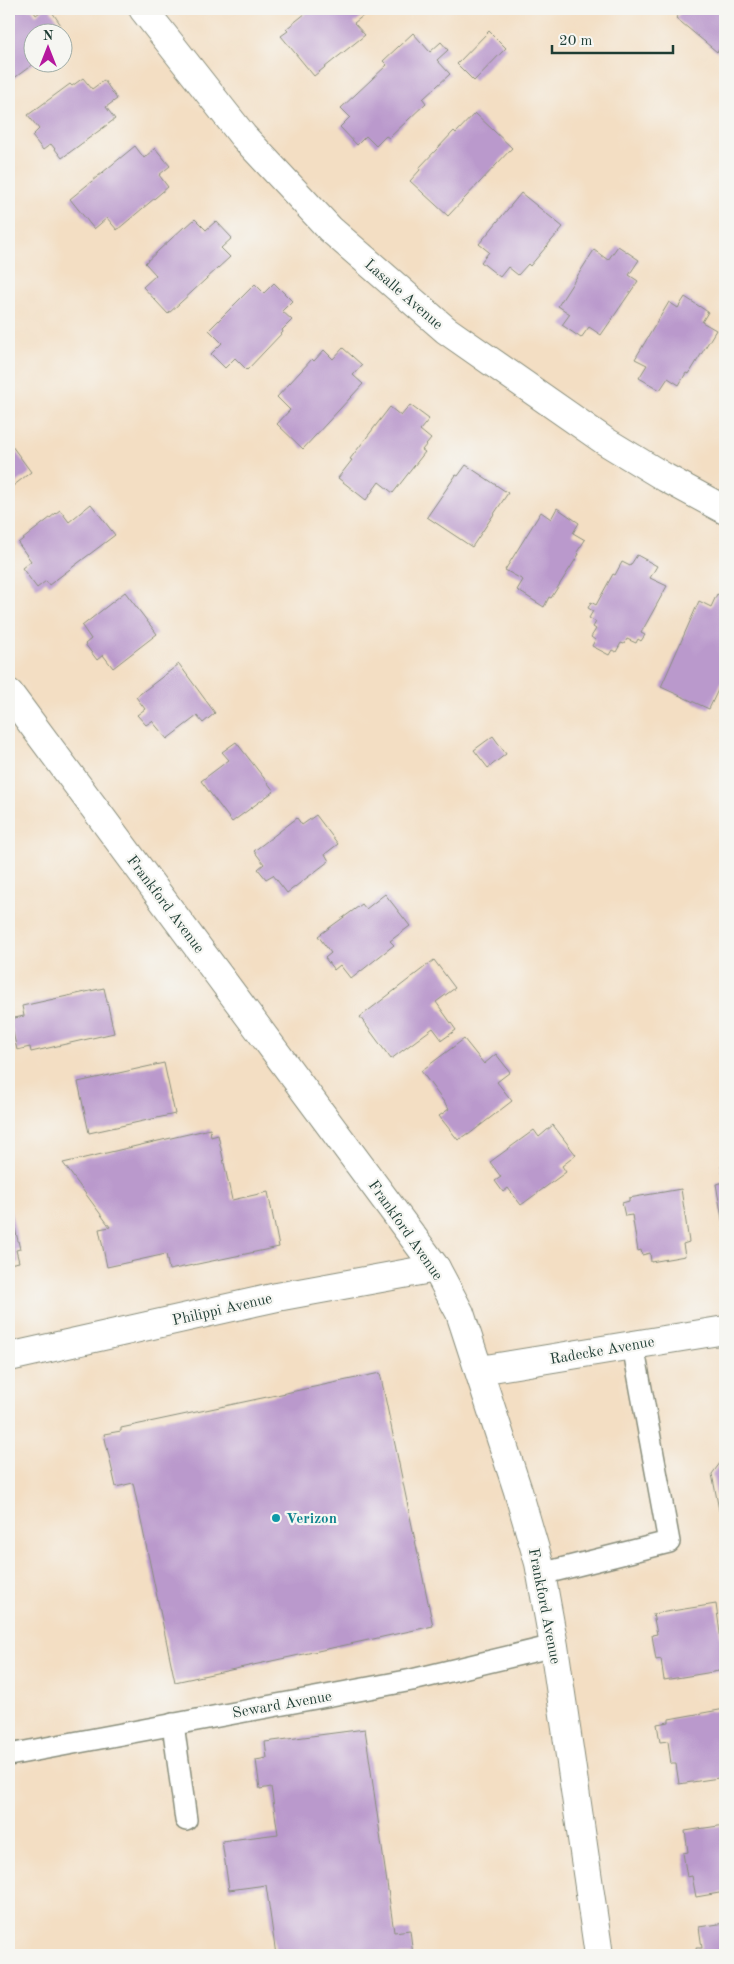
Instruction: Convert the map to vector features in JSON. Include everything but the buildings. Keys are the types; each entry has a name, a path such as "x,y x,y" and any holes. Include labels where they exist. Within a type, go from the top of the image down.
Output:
{"street":[{"name":"Lasalle Avenue","path":"143,9 243,136 324,222 446,330 605,441 725,510"},
{"name":"Frankford Avenue","path":"9,693 436,1268 460,1313 518,1491 541,1574 554,1646 599,1955"},
{"name":"Philippi Avenue","path":"9,1357 277,1297 436,1268"},
{"name":"Radecke Avenue","path":"480,1370 725,1330"}],"lane":[{"path":"541,1574 669,1542 633,1345"},
{"name":"Seward Avenue","path":"9,1755 412,1680 554,1646"},
{"path":"173,1724 186,1820"}],"place":[{"name":"Verizon","path":"276,1518"}]}
